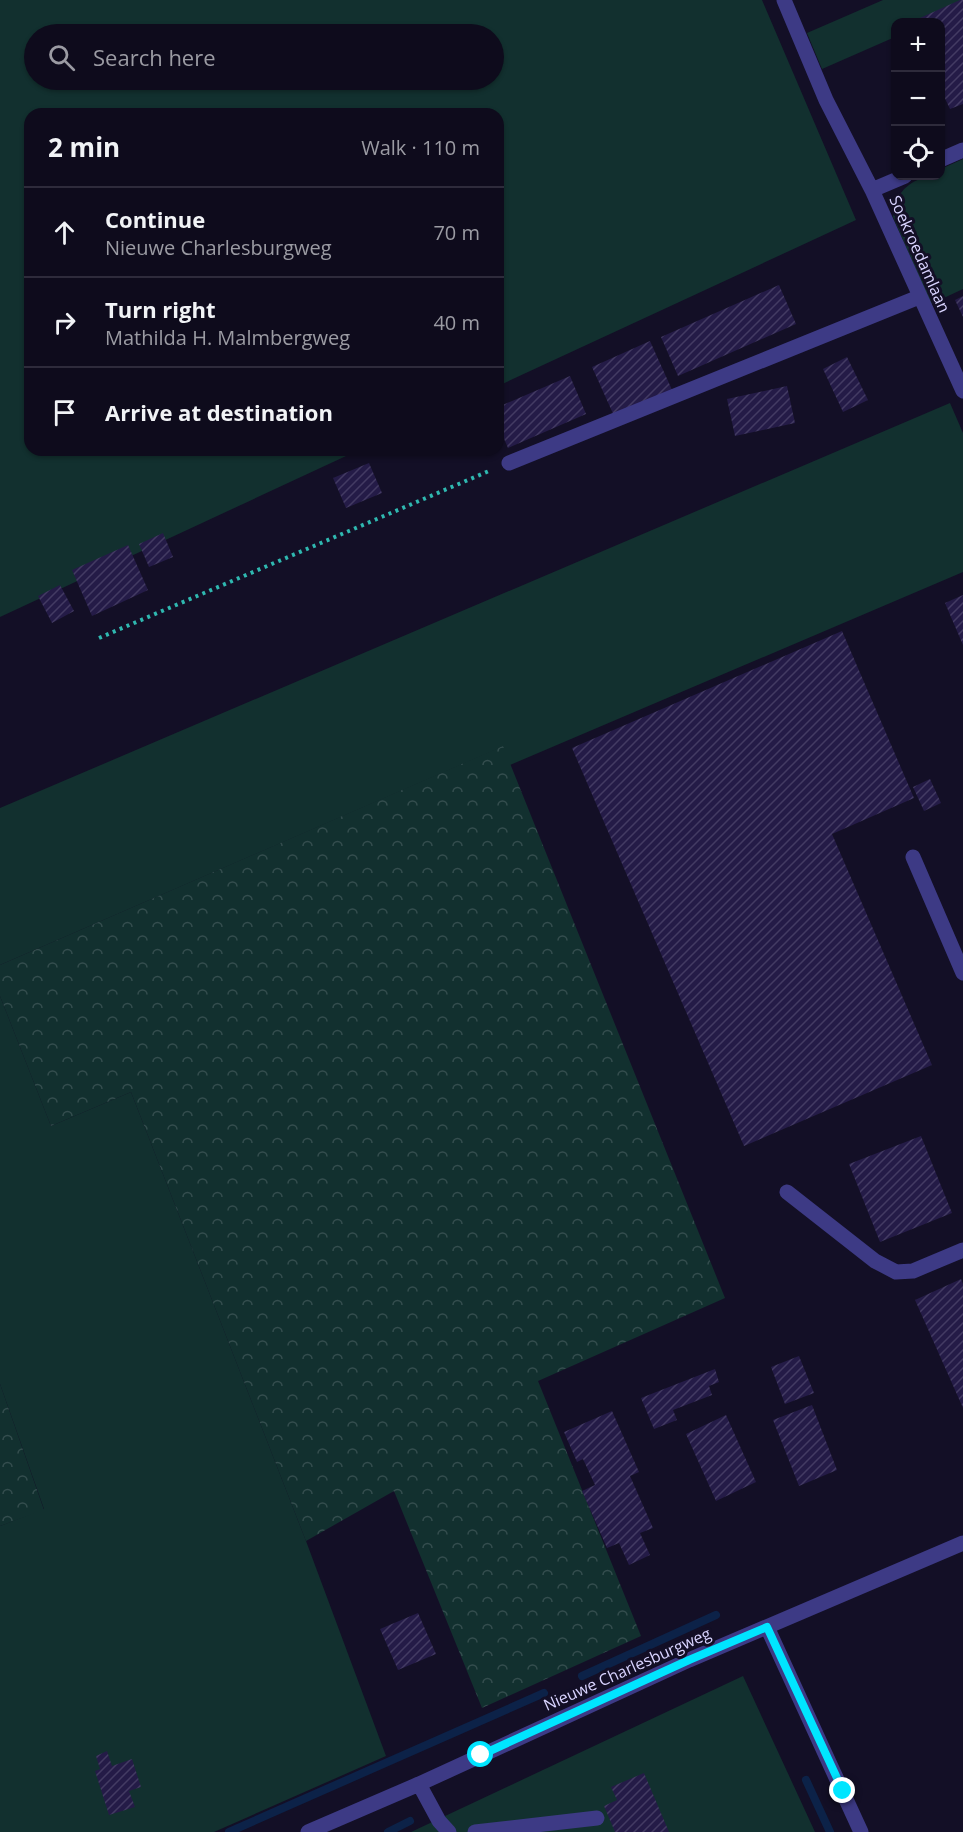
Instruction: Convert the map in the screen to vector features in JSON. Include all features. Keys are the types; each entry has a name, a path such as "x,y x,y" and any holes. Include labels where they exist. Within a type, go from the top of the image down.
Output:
{"street":[{"name":"Soekroedamlaan","path":"784,0 826,100 872,190 963,392"},
{"path":"945,158 963,150"},
{"path":"872,190 895,180"},
{"path":"510,463 920,297"},
{"path":"913,857 963,974"},
{"path":"788,1192 875,1261 896,1272 913,1271 963,1250"},
{"name":"Nieuwe Charlesburgweg","path":"308,1832 419,1784 689,1660 963,1543"},
{"path":"767,1627 861,1832"},
{"path":"419,1784 439,1821 449,1832"},
{"path":"475,1832 597,1818"}],"path":[{"path":"99,638 510,463"}],"green space":[{"path":"0,0 762,0 856,220 504,383 504,108 24,108 24,456 346,456 0,617"},
{"path":"883,0 963,0 963,8 939,18 891,18 891,39 822,69 807,33"},
{"path":"963,159 963,289 931,304 893,217 894,207 902,192 914,182 945,180 945,167"},
{"path":"950,403 963,433 963,572 510,765 502,747 0,965 0,808"},
{"path":"503,746 725,1298 538,1381 641,1636 482,1708 394,1491 306,1541 131,1092 51,1126 0,996 0,965"},
{"path":"0,996 51,1126 131,1092 306,1541 386,1756 214,1832 0,1832 0,1526 44,1509 0,1384"},
{"path":"0,1384 44,1510 0,1526"},
{"path":"743,1676 815,1832 411,1832"}],"building":[{"path":"963,0 963,104 950,109 945,98 945,18 920,18"},
{"path":"779,285 796,324 678,376 661,337"},
{"path":"963,296 963,317 955,300"},
{"path":"650,341 673,392 615,418 592,367"},
{"path":"847,357 868,400 843,412 823,369"},
{"path":"570,376 586,414 508,448 504,439 504,404"},
{"path":"787,386 795,423 735,436 727,399"},
{"path":"369,463 382,493 346,508 333,478"},
{"path":"163,533 173,557 149,567 139,544"},
{"path":"128,545 148,590 92,616 72,570"},
{"path":"60,585 74,611 52,623 38,596"},
{"path":"963,595 963,645 945,603"},
{"path":"842,631 914,798 832,834 932,1065 744,1146 572,748"},
{"path":"930,779 941,803 924,811 913,787"},
{"path":"921,1136 952,1213 880,1242 849,1164"},
{"path":"961,1279 963,1284 963,1408 915,1300"},
{"path":"799,1356 814,1393 785,1404 771,1367"},
{"path":"715,1369 719,1382 709,1386 712,1395 673,1410 677,1420 654,1429 641,1398"},
{"path":"812,1405 837,1470 799,1486 773,1420"},
{"path":"612,1411 639,1472 630,1476 653,1528 640,1533 650,1555 629,1565 619,1543 607,1548 582,1491 595,1485 583,1459 577,1462 564,1432"},
{"path":"726,1415 756,1482 716,1501 686,1434"},
{"path":"418,1613 436,1654 398,1670 380,1629"},
{"path":"107,1751 112,1766 132,1759 141,1787 129,1791 135,1807 109,1815 95,1771 100,1769 96,1756"},
{"path":"644,1773 669,1832 615,1832 604,1806 617,1800 611,1787"}],"waterway":[{"path":"582,1676 716,1615"},
{"path":"229,1832 544,1693"},
{"path":"806,1780 830,1832"},
{"path":"388,1832 410,1821"}],"route":[{"path":"481,1755 767,1627 843,1791"}]}
